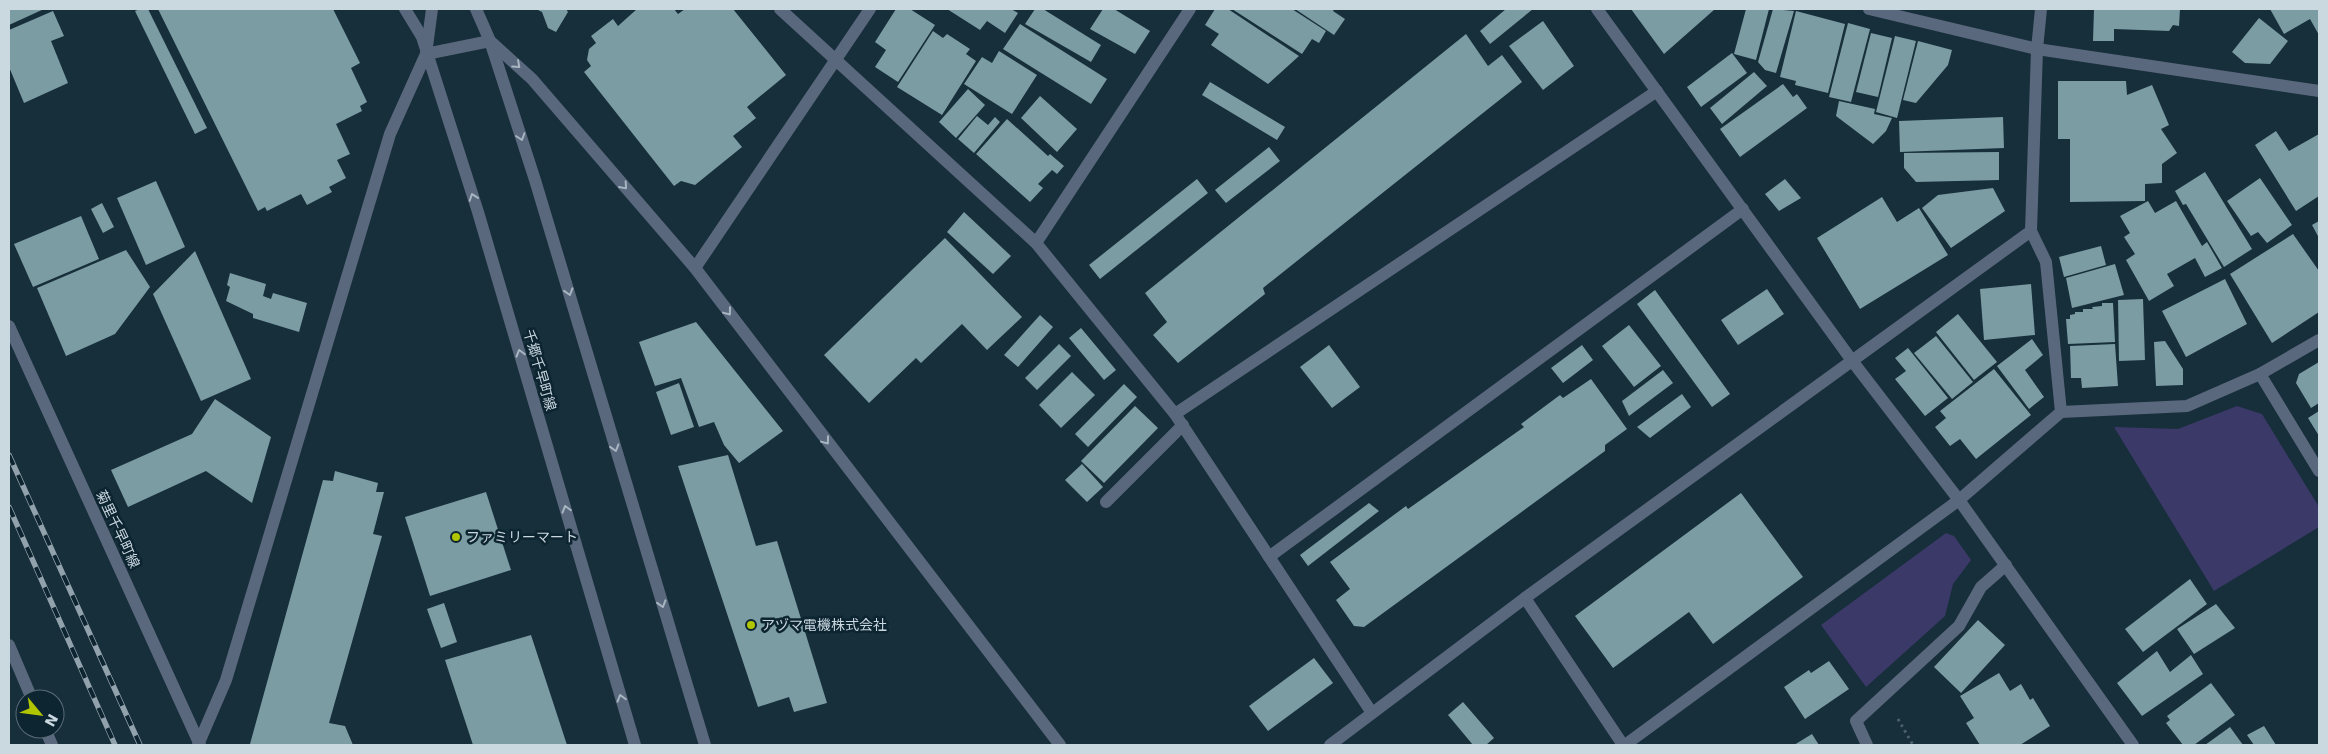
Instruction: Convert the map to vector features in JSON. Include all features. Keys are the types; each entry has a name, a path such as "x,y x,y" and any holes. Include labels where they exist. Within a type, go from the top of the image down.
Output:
{"street":[{"name":"千郷千早町線","path":"406,9 422,37 478,212 635,745"},
{"path":"199,744 231,664 390,134 426,54 432,9"},
{"path":"476,9 490,41 535,180 705,745"},
{"path":"780,9 1036,243 1183,425 1372,713"},
{"path":"695,268 870,9"},
{"path":"1036,243 1190,9"},
{"path":"1597,9 1853,362 1959,500 2133,745"},
{"path":"1869,9 2037,50 2319,91"},
{"path":"2041,9 2037,50 2032,231 2046,262 2061,412"},
{"path":"426,54 490,41"},
{"path":"490,41 532,79 695,268 1060,745"},
{"path":"1175,414 1657,91"},
{"path":"1269,557 1743,209"},
{"path":"1330,745 1525,598 2032,231"},
{"name":"菊里千早町線","path":"9,326 199,744"},
{"path":"1525,598 1624,745 1959,500 2061,412 2187,406 2260,374 2319,340"},
{"path":"2260,374 2319,471"},
{"path":"1106,502 1183,425"},
{"path":"1867,745 1856,721 1959,626 1981,587 2006,565"},
{"path":"9,645 28,689"}],"shaded area":[{"path":"2237,406 2262,414 2319,507 2319,527 2214,591 2114,427 2178,429"},
{"path":"1946,533 1954,536 1971,560 1953,584 1945,616 1866,687 1821,625"}],"building":[{"path":"9,9 44,9 9,25"},
{"path":"148,9 207,128 195,134 135,11"},
{"path":"158,9 333,9 360,63 351,68 367,102 360,106 362,111 336,124 350,154 337,160 346,178 329,187 332,192 307,205 301,194 267,211 265,207 258,211"},
{"path":"536,9 566,9 568,12 556,32 548,28 542,12"},
{"path":"637,9 674,9 678,14 685,9 733,9 786,75 747,107 756,118 733,136 742,147 695,185 681,181 674,186 584,72 591,66 587,60 589,49 596,43 591,36 613,19 618,26"},
{"path":"896,9 910,9 935,25 898,82 875,67 886,50 875,42"},
{"path":"947,9 1011,9 1018,13 1005,33 987,21 980,30"},
{"path":"1035,9 1043,9 1101,45 1091,62 1025,24"},
{"path":"1103,9 1114,9 1150,31 1135,54 1090,29"},
{"path":"1215,9 1228,9 1299,56 1268,84 1211,45 1219,34 1205,25"},
{"path":"1232,9 1292,9 1326,31 1319,43 1312,39 1302,54"},
{"path":"1295,9 1334,9 1333,11 1345,19 1334,35"},
{"path":"1506,9 1533,9 1490,44 1480,31"},
{"path":"1631,9 1715,9 1664,54"},
{"path":"1746,9 1769,9 1756,60 1734,54"},
{"path":"1773,9 1794,11 1776,73 1765,70 1758,62"},
{"path":"2094,9 2180,9 2179,26 2173,25 2169,31 2114,29 2114,41 2093,41"},
{"path":"2270,9 2319,9 2319,35 2310,19 2284,34"},
{"path":"53,11 64,36 51,41 68,83 24,103 9,67 9,30"},
{"path":"1796,11 1845,24 1828,93 1795,85 1796,81 1780,77"},
{"path":"2259,18 2288,41 2270,64 2245,63 2232,52"},
{"path":"1543,21 1574,66 1543,90 1509,46"},
{"path":"1848,23 1870,29 1851,102 1829,97"},
{"path":"1020,24 1107,79 1091,104 1003,49"},
{"path":"933,31 943,38 947,34 970,49 966,54 976,61 942,115 897,87"},
{"path":"1871,33 1892,38 1878,97 1856,92"},
{"path":"1466,34 1488,66 1502,55 1522,82 1263,288 1265,294 1178,363 1153,335 1167,322 1145,293"},
{"path":"1895,36 1916,41 1897,118 1876,112"},
{"path":"1918,41 1952,50 1948,65 1916,103 1903,100"},
{"path":"999,51 1037,75 1012,114 964,84 982,57 992,63"},
{"path":"1732,53 1747,73 1701,107 1687,87"},
{"path":"1754,72 1767,86 1722,124 1710,108"},
{"path":"2058,81 2126,81 2127,95 2152,85 2169,125 2161,129 2177,153 2162,164 2162,183 2145,184 2145,201 2070,202 2070,139 2058,139"},
{"path":"1210,82 1285,127 1277,140 1202,95"},
{"path":"1783,84 1793,97 1797,94 1807,108 1740,157 1720,129"},
{"path":"968,89 985,105 956,138 939,122"},
{"path":"1040,96 1077,129 1057,152 1021,118"},
{"path":"1839,101 1875,109 1874,114 1892,118 1886,131 1873,144 1836,116"},
{"path":"977,116 988,125 995,117 1000,122 974,153 958,139"},
{"path":"2003,117 2004,148 1900,152 1899,121"},
{"path":"1007,119 1048,156 1050,154 1064,166 1057,174 1052,170 1038,184 1043,188 1030,202 976,154"},
{"path":"2276,131 2289,151 2319,134 2319,196 2296,211 2255,145"},
{"path":"1269,147 1280,161 1226,203 1215,190"},
{"path":"1999,152 1999,180 1916,182 1904,168 1904,153"},
{"path":"2205,172 2252,249 2224,267 2186,204 2183,205 2175,191"},
{"path":"2260,178 2292,225 2267,243 2258,232 2251,236 2227,201"},
{"path":"1197,179 1208,193 1100,279 1089,265"},
{"path":"1785,179 1801,198 1779,211 1765,194"},
{"path":"156,181 185,247 146,265 117,198"},
{"path":"1993,188 2005,211 1951,248 1922,208 1938,195"},
{"path":"1882,197 1897,222 1919,208 1948,255 1860,309 1817,238"},
{"path":"2148,201 2155,213 2176,201 2202,246 2207,242 2222,268 2205,277 2195,258 2167,274 2174,286 2149,301 2126,260 2135,254 2124,237 2130,233 2120,216"},
{"path":"102,203 114,227 103,233 91,209"},
{"path":"964,212 1011,256 993,274 947,232"},
{"path":"81,216 99,259 33,287 14,244"},
{"path":"2319,221 2319,238 2312,225"},
{"path":"2293,234 2319,271 2319,312 2272,343 2230,274"},
{"path":"945,238 1022,317 987,350 962,324 921,363 916,358 869,403 824,355"},
{"path":"2101,246 2106,265 2064,277 2059,257"},
{"path":"126,250 150,287 115,334 66,356 37,288"},
{"path":"195,251 251,379 201,401 153,294"},
{"path":"2115,264 2124,295 2072,308 2066,278"},
{"path":"230,273 266,284 263,296 271,299 273,293 307,303 299,332 253,318 253,314 226,301 230,287 227,285"},
{"path":"2225,279 2247,324 2186,357 2162,311"},
{"path":"2031,284 2035,335 1984,340 1980,289"},
{"path":"1767,289 1784,314 1738,345 1721,320"},
{"path":"1655,290 1730,394 1712,407 1637,304"},
{"path":"2143,299 2145,360 2119,361 2118,300"},
{"path":"2102,303 2113,303 2115,342 2068,344 2066,319 2070,319 2070,315 2075,314 2075,312 2083,312 2083,309 2093,309 2092,307 2102,306"},
{"path":"1958,314 1997,362 1974,380 1936,332"},
{"path":"1040,315 1053,327 1018,367 1004,355"},
{"path":"696,322 783,431 739,463 724,445 714,422 699,427 681,378 655,386 639,342"},
{"path":"1629,325 1661,366 1634,387 1602,346"},
{"path":"1081,328 1116,370 1104,380 1069,338"},
{"path":"1936,336 1973,382 1952,399 1914,353"},
{"path":"2032,339 2043,355 2025,370 2044,397 2029,409 1997,366"},
{"path":"2165,341 2183,369 2183,385 2156,386 2154,342"},
{"path":"1059,344 1071,356 1037,390 1025,378"},
{"path":"2115,344 2118,386 2082,388 2081,378 2071,378 2070,346"},
{"path":"1329,345 1360,387 1332,408 1300,367"},
{"path":"1582,345 1593,360 1563,383 1551,368"},
{"path":"1908,348 1948,398 1925,416 1895,379 1906,371 1895,358"},
{"path":"2319,362 2319,403 2311,408 2296,383 2299,374"},
{"path":"1994,369 2031,415 1976,459 1960,439 1950,446 1935,427 1946,418 1940,411"},
{"path":"1663,370 1673,383 1629,416 1622,401"},
{"path":"1072,372 1095,395 1061,428 1039,405"},
{"path":"1591,379 1627,429 1605,445 1605,451 1364,627 1354,626 1336,600 1350,589 1330,562 1406,506 1408,509 1524,427 1521,424 1560,395 1563,398"},
{"path":"679,383 694,427 671,435 656,392"},
{"path":"1124,384 1137,397 1088,447 1075,434"},
{"path":"1682,394 1691,407 1650,438 1637,427"},
{"path":"215,399 271,437 252,503 206,471 128,507 111,470 192,434"},
{"path":"1135,406 1158,428 1104,483 1081,461"},
{"path":"2319,411 2319,436 2308,418"},
{"path":"728,455 756,546 777,541 827,703 794,712 789,697 758,707 678,466"},
{"path":"1082,464 1103,487 1087,502 1065,480"},
{"path":"335,471 378,483 376,492 384,492 373,534 382,536 329,723 345,726 353,745 253,745 250,744 323,480 333,481"},
{"path":"486,492 511,570 430,596 405,517"},
{"path":"1741,493 1803,577 1713,644 1689,612 1613,668 1575,616"},
{"path":"1369,503 1379,511 1308,566 1300,555"},
{"path":"2190,579 2207,604 2143,652 2125,629"},
{"path":"444,603 457,642 441,648 427,609"},
{"path":"2216,604 2235,628 2194,654 2177,629"},
{"path":"1978,620 2005,645 1961,693 1934,667"},
{"path":"531,635 567,745 473,745 445,660"},
{"path":"2157,651 2170,672 2191,655 2203,674 2142,716 2117,683"},
{"path":"1314,658 1333,683 1268,731 1249,706"},
{"path":"1829,661 1849,689 1805,719 1784,687 1809,670 1811,673"},
{"path":"1999,673 2010,691 2021,684 2030,700 2033,698 2050,726 2020,745 1980,745 1966,723 1974,718 1960,696"},
{"path":"2211,683 2235,715 2194,745 2183,745 2166,723 2170,720 2167,716"},
{"path":"1463,702 1494,738 1486,745 1473,745 1448,715"},
{"path":"2264,726 2276,745 2254,745 2247,735"},
{"path":"2230,727 2243,745 2205,745"},
{"path":"1812,734 1819,745 1794,745"}],"railway":[{"path":"9,455 140,745"},
{"path":"9,507 115,745"}],"place":[{"name":"ファミリーマート","path":"456,537"},
{"name":"アヅマ電機株式会社","path":"751,625"}]}
